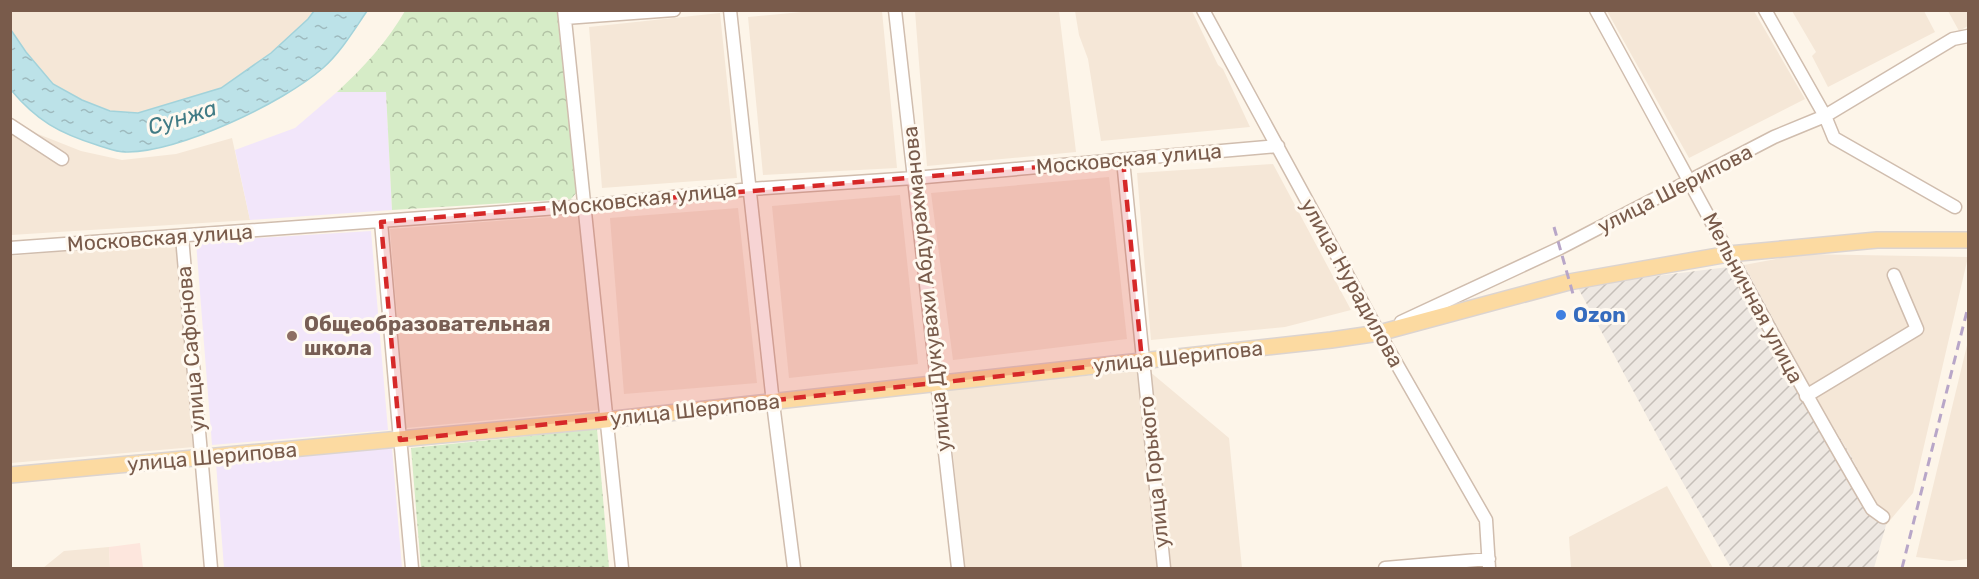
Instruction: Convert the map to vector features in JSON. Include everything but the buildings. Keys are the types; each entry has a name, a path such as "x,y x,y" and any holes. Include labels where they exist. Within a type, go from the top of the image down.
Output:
{"main road":[{"name":"улица Шерипова","path":"10,475 400,444 1332,340 1379,333 1569,282 1729,254 1877,240 1968,240"}],"street":[{"path":"622,568 565,14 674,10"},
{"path":"730,10 773,403 794,568"},
{"name":"улица Дукувахи Абдурахманова","path":"895,10 958,568"},
{"name":"улица Нурадилова","path":"1203,10 1379,333 1486,520 1489,563"},
{"name":"Мельничная улица","path":"1596,10 1806,396 1872,509 1883,517"},
{"path":"1765,10 1834,138 1955,207"},
{"name":"улица Шерипова","path":"1379,333 1560,248 1774,137 1824,116 1953,39 1968,36"},
{"path":"10,124 62,159"},
{"name":"Московская улица","path":"10,248 585,206 751,189 914,178 1278,147"},
{"name":"улица Горького","path":"1123,160 1164,568"},
{"path":"381,222 412,568"},
{"name":"улица Сафонова","path":"182,237 210,568"},
{"path":"1806,396 1917,329 1894,275"},
{"path":"1385,568 1489,563"}],"highlighted area":[{"path":"1123,160 1142,361 400,440 381,222"}],"shaded area":[{"path":"823,10 882,11 897,168 763,175 748,17"},
{"path":"10,11 314,11 271,53 221,88 138,113 111,111 82,100 53,84 11,30"},
{"path":"915,11 1059,11 1076,152 927,166"},
{"path":"1075,11 1192,11 1250,127 1101,141 1088,59 1079,35"},
{"path":"1607,11 1754,11 1805,99 1689,158"},
{"path":"1792,11 1924,11 1935,32 1828,87 1812,56 1816,52"},
{"path":"1948,11 1968,11 1968,26 1959,31"},
{"path":"720,13 737,178 602,188 589,27"},
{"path":"386,91 392,210 250,220 235,150 295,128 337,92"},
{"path":"10,117 38,134 81,151 122,160 176,154 232,138 250,220 11,235"},
{"path":"1273,164 1351,310 1285,327 1151,340 1137,173"},
{"path":"1109,177 1127,339 953,360 931,193"},
{"path":"900,195 918,364 789,378 772,206"},
{"path":"738,208 757,383 624,394 610,218"},
{"path":"579,215 599,410 406,428 390,229"},
{"name":"Общеобразовательная школа","path":"371,231 388,430 212,445 196,242"},
{"path":"178,241 194,447 11,463 11,256"},
{"path":"1802,254 1968,257 1913,493 1886,525 1851,456 1821,407 1744,265"},
{"path":"1744,265 1821,407 1851,456 1886,525 1874,568 1731,568 1577,286"},
{"path":"1968,341 1968,559 1950,561 1916,557"},
{"path":"1139,371 1160,568 965,568 946,389"},
{"path":"1149,371 1229,438 1242,568 1168,568"},
{"path":"392,448 402,568 224,568 216,463"},
{"path":"1667,486 1713,568 1571,568 1569,537"},
{"path":"140,543 143,568 110,568 109,547"},
{"path":"109,547 110,568 43,568 64,551"}],"green space":[{"path":"405,11 557,11 576,193 571,199 392,210 386,92 337,92 374,54"},
{"path":"597,429 609,568 421,568 411,448"}],"water":[{"name":"Сунжа","path":"314,11 367,11 336,55 305,82 258,110 230,123 150,150 120,152 71,136 40,118 11,90 11,30 53,84 82,100 110,111 138,113 221,88 271,53"}],"railway":[{"path":"1554,227 1573,294"},
{"path":"1902,568 1968,307"}],"place":[{"name":"Ozon","path":"1561,315"},
{"name":"Общеобразовательная школа","path":"292,336"}]}
